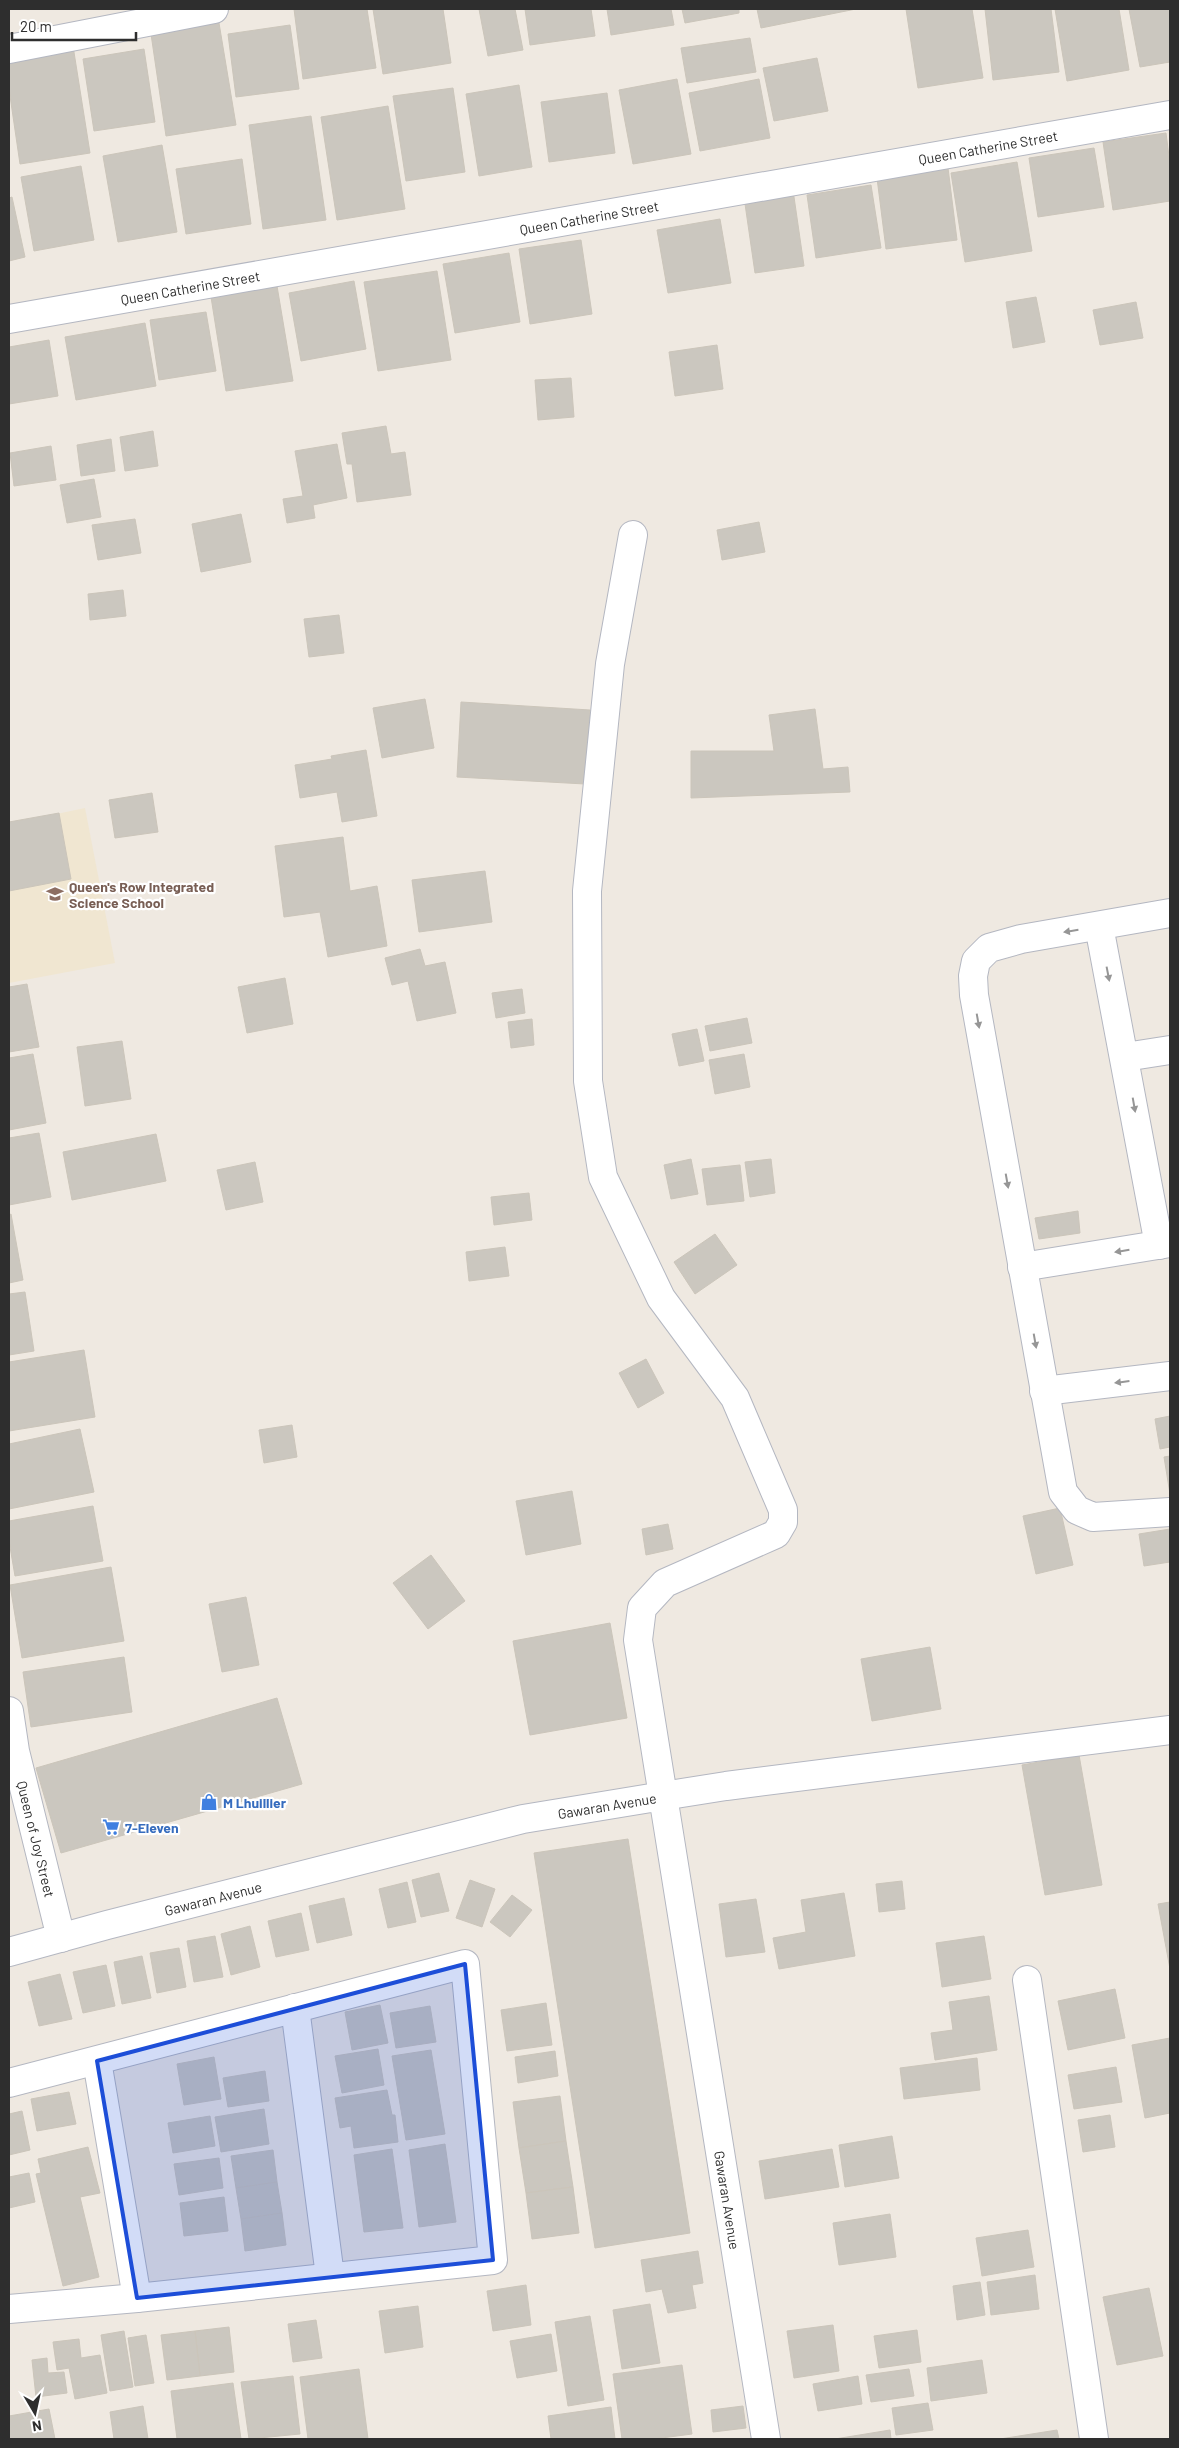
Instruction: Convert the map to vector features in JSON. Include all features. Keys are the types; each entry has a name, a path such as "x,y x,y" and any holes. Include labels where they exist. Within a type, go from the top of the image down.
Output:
{"street":[{"path":"9,49 214,9"},
{"name":"Queen Catherine Street","path":"9,319 1170,115"},
{"path":"632,535 610,664 587,891 588,1081 603,1177 661,1298 735,1398 783,1510 783,1522 776,1534 665,1583 642,1608 638,1640 663,1796 726,1786 1170,1730"},
{"path":"1170,913 1013,941 989,948 976,961 973,976 974,995 1063,1492 1078,1510 1093,1517 1170,1512"},
{"path":"1022,1267 1165,1244 1099,926"},
{"path":"1125,1057 1170,1050"},
{"path":"1044,1391 1170,1376"},
{"name":"Queen of Joy Street","path":"9,1711 15,1751 60,1938"},
{"name":"Gawaran Avenue","path":"9,1952 523,1819 663,1796 766,2439"},
{"path":"9,2083 465,1964 493,2260 137,2298 9,2309"},
{"path":"1027,1980 1094,2439"},
{"path":"295,2008 330,2276"},
{"path":"97,2061 137,2298"}],"highlighted area":[{"path":"465,1964 493,2260 137,2298 97,2061"}],"shaded area":[{"name":"Queen's Row Integrated Science School","path":"85,808 115,963 9,983 9,824"}],"building":[{"path":"294,9 367,9 376,68 303,79"},
{"path":"373,9 443,9 451,63 383,74"},
{"path":"479,9 515,9 523,50 488,56"},
{"path":"525,9 591,9 595,36 530,45"},
{"path":"607,9 671,9 674,25 611,35"},
{"path":"682,9 739,9 739,13 685,23"},
{"path":"757,9 856,9 761,28"},
{"path":"906,9 972,9 983,78 918,88"},
{"path":"985,9 1051,9 1059,72 993,80"},
{"path":"1055,9 1119,9 1129,70 1067,81"},
{"path":"1129,9 1170,9 1170,62 1140,67"},
{"path":"219,23 236,125 166,136 151,34"},
{"path":"290,25 299,89 236,97 228,34"},
{"path":"750,38 756,72 687,83 681,48"},
{"path":"73,46 90,153 20,164 9,89 9,56"},
{"path":"144,49 155,122 94,131 83,59"},
{"path":"817,58 828,111 774,121 763,68"},
{"path":"677,79 691,154 633,164 619,90"},
{"path":"759,79 770,138 700,151 689,93"},
{"path":"519,85 532,167 479,176 466,94"},
{"path":"453,88 465,172 406,181 393,96"},
{"path":"607,93 615,153 549,162 541,102"},
{"path":"388,106 405,209 337,220 321,117"},
{"path":"311,116 326,220 263,229 249,125"},
{"path":"1166,133 1170,164 1170,201 1113,210 1103,142"},
{"path":"162,145 177,232 118,242 103,156"},
{"path":"1094,148 1104,207 1038,217 1029,158"},
{"path":"242,159 251,224 186,234 176,169"},
{"path":"1017,162 1032,251 965,262 951,173"},
{"path":"81,166 94,240 34,251 21,177"},
{"path":"948,168 957,240 886,249 877,178"},
{"path":"871,185 881,248 816,258 807,195"},
{"path":"793,190 804,266 755,273 744,197"},
{"path":"12,197 25,257 9,261 9,198"},
{"path":"720,219 731,283 668,293 657,230"},
{"path":"581,240 592,314 530,324 519,249"},
{"path":"509,253 520,322 455,333 443,264"},
{"path":"437,271 451,360 378,371 364,282"},
{"path":"354,281 366,349 301,361 289,293"},
{"path":"277,286 293,381 226,391 211,297"},
{"path":"1036,297 1045,342 1013,348 1006,302"},
{"path":"1136,302 1143,338 1100,345 1093,310"},
{"path":"206,312 216,371 159,380 150,320"},
{"path":"145,323 156,386 76,400 65,337"},
{"path":"49,340 58,396 9,404 9,347"},
{"path":"717,345 723,389 675,396 669,352"},
{"path":"571,378 574,417 538,420 535,380"},
{"path":"386,426 391,454 405,452 411,495 357,502 352,464 347,464 342,433"},
{"path":"153,431 158,466 125,471 120,437"},
{"path":"111,439 115,471 81,476 77,445"},
{"path":"337,444 347,498 313,505 315,518 287,523 283,499 303,496 295,451"},
{"path":"51,446 56,480 14,486 10,453"},
{"path":"94,479 101,517 67,523 60,485"},
{"path":"241,514 251,562 201,572 192,524"},
{"path":"135,519 141,553 98,560 92,525"},
{"path":"759,522 765,552 722,560 717,530"},
{"path":"123,590 126,616 90,620 88,594"},
{"path":"339,615 344,653 309,657 304,619"},
{"path":"425,699 434,748 382,758 373,708"},
{"path":"461,702 590,710 585,784 457,777"},
{"path":"815,709 823,769 848,767 850,792 691,798 691,751 774,751 769,715"},
{"path":"366,750 377,816 342,822 337,792 300,798 295,765 332,759 331,756"},
{"path":"152,793 158,832 115,838 109,800"},
{"name":"Queen's Row Integrated Science School","path":"59,813 71,879 9,891 9,822"},
{"path":"343,837 350,891 377,886 387,946 328,957 320,912 284,917 275,846"},
{"path":"485,871 492,922 419,932 412,880"},
{"path":"420,949 425,966 445,962 456,1013 417,1021 408,981 392,985 385,958"},
{"path":"285,978 293,1024 247,1033 238,987"},
{"path":"27,984 39,1047 9,1052 9,987"},
{"path":"522,989 525,1013 496,1018 492,993"},
{"path":"747,1018 752,1043 710,1051 705,1026"},
{"path":"532,1019 534,1045 511,1048 508,1022"},
{"path":"697,1029 704,1061 679,1066 672,1034"},
{"path":"122,1041 131,1099 85,1106 77,1047"},
{"path":"33,1054 46,1123 9,1130 9,1058"},
{"path":"744,1054 750,1087 715,1094 709,1060"},
{"path":"39,1133 51,1197 9,1205 9,1138"},
{"path":"156,1134 166,1181 72,1200 63,1152"},
{"path":"691,1159 698,1194 671,1199 664,1165"},
{"path":"771,1159 775,1193 750,1197 745,1162"},
{"path":"255,1162 263,1202 226,1210 217,1170"},
{"path":"740,1165 744,1201 707,1205 702,1169"},
{"path":"529,1193 532,1220 494,1225 491,1197"},
{"path":"1078,1211 1080,1233 1039,1239 1035,1218"},
{"path":"11,1214 23,1280 9,1283 9,1215"},
{"path":"715,1234 737,1265 695,1294 674,1262"},
{"path":"505,1247 509,1276 469,1281 466,1252"},
{"path":"25,1292 34,1351 9,1355 9,1294"},
{"path":"84,1350 95,1417 9,1431 9,1362"},
{"path":"646,1359 664,1393 638,1408 619,1373"},
{"path":"1170,1416 1170,1447 1160,1449 1155,1419"},
{"path":"292,1425 297,1457 264,1463 259,1430"},
{"path":"80,1429 94,1492 9,1509 9,1444"},
{"path":"1170,1456 1170,1494 1164,1457"},
{"path":"572,1491 581,1544 526,1555 516,1501"},
{"path":"93,1506 103,1561 15,1576 9,1541 9,1521"},
{"path":"1060,1508 1073,1565 1036,1574 1023,1516"},
{"path":"668,1524 673,1549 646,1555 642,1529"},
{"path":"1170,1529 1170,1562 1144,1566 1139,1534"},
{"path":"431,1555 465,1601 428,1629 393,1583"},
{"path":"111,1567 124,1641 22,1658 10,1585"},
{"path":"246,1597 259,1665 222,1672 209,1604"},
{"path":"610,1623 627,1718 530,1735 513,1641"},
{"path":"930,1647 941,1709 872,1721 861,1659"},
{"path":"124,1657 132,1712 31,1727 23,1672"},
{"path":"277,1698 302,1784 61,1853 36,1768"},
{"path":"1079,1755 1102,1885 1045,1895 1022,1765"},
{"path":"628,1839 690,2233 595,2248 534,1853"},
{"path":"439,1873 449,1911 421,1917 412,1880"},
{"path":"470,1880 495,1889 482,1927 456,1918"},
{"path":"902,1881 905,1909 879,1912 876,1884"},
{"path":"407,1882 416,1922 388,1928 379,1889"},
{"path":"844,1893 855,1956 779,1969 773,1938 806,1932 801,1900"},
{"path":"512,1895 532,1910 510,1937 490,1922"},
{"path":"344,1898 352,1935 317,1943 309,1906"},
{"path":"756,1899 765,1952 726,1957 719,1904"},
{"path":"1170,1902 1170,1969 1158,1904"},
{"path":"301,1913 309,1950 276,1957 268,1921"},
{"path":"250,1926 260,1967 231,1975 221,1934"},
{"path":"215,1936 223,1977 194,1982 187,1941"},
{"path":"984,1936 991,1979 942,1987 936,1943"},
{"path":"179,1948 186,1987 157,1993 150,1953"},
{"path":"142,1956 151,1998 122,2004 114,1962"},
{"path":"106,1965 115,2006 83,2013 73,1972"},
{"path":"60,1974 72,2019 39,2026 28,1982"},
{"path":"1115,1989 1125,2038 1068,2050 1058,2001"},
{"path":"989,1996 997,2050 935,2060 931,2033 953,2030 949,2002"},
{"path":"546,2003 552,2045 507,2051 501,2010"},
{"path":"380,2005 388,2043 352,2050 345,2012"},
{"path":"430,2006 436,2042 396,2048 390,2013"},
{"path":"1170,2038 1170,2113 1145,2118 1132,2045"},
{"path":"378,2049 384,2085 342,2093 335,2056"},
{"path":"431,2050 445,2134 406,2140 392,2056"},
{"path":"555,2051 558,2076 518,2083 515,2057"},
{"path":"214,2057 221,2099 184,2105 177,2064"},
{"path":"977,2058 980,2090 904,2099 900,2068"},
{"path":"1116,2067 1122,2102 1074,2109 1068,2075"},
{"path":"265,2071 269,2101 228,2107 223,2078"},
{"path":"387,2090 392,2115 395,2115 398,2142 354,2148 351,2126 340,2128 335,2098"},
{"path":"69,2092 76,2124 37,2131 31,2099"},
{"path":"560,2096 566,2141 519,2148 513,2102"},
{"path":"264,2109 269,2144 221,2152 215,2117"},
{"path":"22,2111 30,2150 9,2155 9,2114"},
{"path":"1110,2115 1115,2147 1083,2152 1078,2120"},
{"path":"210,2116 215,2146 173,2153 168,2123"},
{"path":"892,2136 899,2178 845,2187 839,2145"},
{"path":"566,2141 573,2187 526,2193 519,2148"},
{"path":"445,2144 456,2222 419,2227 409,2150"},
{"path":"88,2147 100,2193 80,2197 99,2277 63,2286 36,2174 41,2173 38,2159"},
{"path":"392,2149 403,2228 364,2232 354,2155"},
{"path":"832,2149 839,2187 765,2199 759,2161"},
{"path":"273,2150 277,2182 236,2188 231,2156"},
{"path":"219,2158 223,2188 179,2195 174,2164"},
{"path":"29,2173 35,2202 9,2208 9,2177"},
{"path":"277,2182 282,2213 241,2219 236,2188"},
{"path":"573,2187 579,2233 532,2239 526,2193"},
{"path":"224,2197 228,2231 184,2236 180,2203"},
{"path":"282,2213 286,2245 245,2251 241,2219"},
{"path":"890,2214 896,2257 839,2265 833,2223"},
{"path":"1028,2230 1034,2267 982,2276 976,2238"},
{"path":"698,2251 703,2283 692,2285 696,2308 668,2313 662,2289 646,2292 641,2260"},
{"path":"1035,2275 1039,2309 991,2315 987,2282"},
{"path":"980,2282 985,2315 957,2320 953,2286"},
{"path":"526,2285 531,2325 493,2331 487,2291"},
{"path":"1149,2288 1163,2356 1117,2365 1103,2297"},
{"path":"650,2304 660,2363 622,2369 613,2310"},
{"path":"418,2306 423,2347 385,2353 379,2311"},
{"path":"590,2316 604,2400 568,2406 555,2322"},
{"path":"316,2320 322,2358 293,2362 288,2324"},
{"path":"833,2325 839,2371 794,2378 787,2331"},
{"path":"229,2327 234,2372 200,2376 195,2331"},
{"path":"917,2330 921,2362 879,2368 874,2336"},
{"path":"124,2331 133,2387 110,2391 101,2335"},
{"path":"195,2331 200,2376 167,2380 161,2335"},
{"path":"551,2334 557,2371 517,2378 510,2341"},
{"path":"146,2335 154,2383 135,2386 128,2338"},
{"path":"79,2339 81,2358 100,2355 107,2393 75,2399 69,2368 57,2370 53,2342"},
{"path":"47,2358 48,2373 64,2372 67,2393 36,2397 32,2360"},
{"path":"982,2360 987,2393 931,2401 927,2368"},
{"path":"682,2365 692,2434 654,2439 622,2439 613,2374"},
{"path":"359,2369 368,2439 308,2439 300,2377"},
{"path":"909,2369 914,2396 871,2402 866,2375"},
{"path":"293,2376 300,2434 249,2439 241,2382"},
{"path":"858,2376 862,2404 818,2411 813,2384"},
{"path":"233,2383 241,2439 177,2439 171,2391"},
{"path":"928,2403 933,2430 896,2435 892,2408"},
{"path":"143,2406 148,2439 114,2439 110,2412"},
{"path":"743,2406 746,2428 713,2432 711,2410"},
{"path":"611,2407 615,2439 551,2439 548,2416"},
{"path":"49,2409 55,2439 9,2439 9,2416"},
{"path":"890,2430 891,2439 835,2439"},
{"path":"1057,2430 1059,2439 1000,2439"}],"place":[{"name":"Queen's Row Integrated Science School","path":"55,894"},
{"name":"M Lhuillier","path":"209,1802"},
{"name":"7-Eleven","path":"111,1827"}]}
